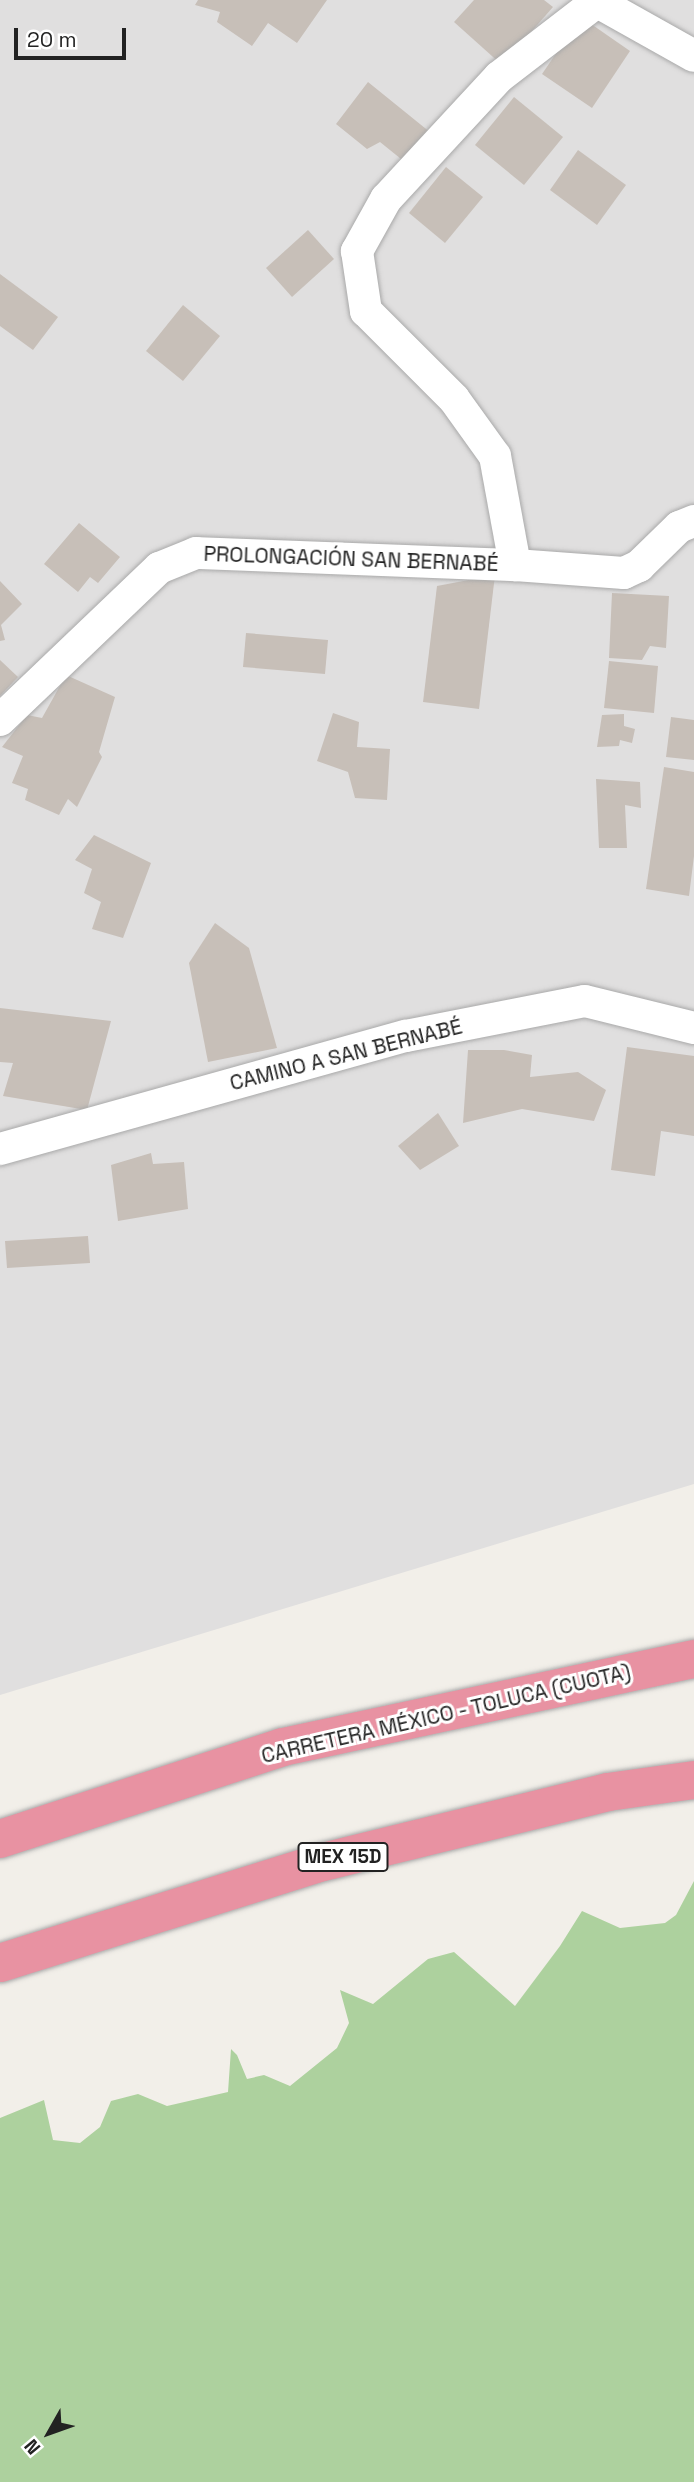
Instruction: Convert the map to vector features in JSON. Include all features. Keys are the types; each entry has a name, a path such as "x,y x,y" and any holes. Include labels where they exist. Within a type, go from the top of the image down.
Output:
{"highway":[{"name":"CARRETERA MÉXICO - TOLUCA (CUOTA)","path":"0,1839 283,1747 694,1659"},
{"name":"MEX 15D","path":"0,1964 315,1864 608,1792 694,1780"}],"street":[{"path":"515,565 495,456 454,399 366,310 356,251 386,199 499,77 597,1 694,55"},
{"name":"PROLONGACIÓN SAN BERNABÉ","path":"0,720 159,568 196,553 515,565 624,573 639,566 679,527 694,521"},
{"name":"CAMINO A SAN BERNABÉ","path":"0,1149 406,1036 585,1001 694,1028"}],"shaded area":[{"path":"0,0 694,0 694,1484 0,1695"}],"green space":[{"path":"694,1881 694,2482 0,2482 0,2118 44,2100 53,2140 80,2143 100,2127 111,2101 138,2094 167,2106 228,2092 231,2049 237,2055 247,2079 264,2075 290,2086 337,2048 349,2023 340,1990 373,2004 428,1959 454,1952 515,2006 560,1946 582,1911 620,1928 665,1923 676,1915"}],"building":[{"path":"198,0 327,0 297,43 268,23 252,46 217,22 220,12 195,5"},
{"path":"474,0 544,0 553,7 502,65 454,22"},
{"path":"581,17 630,51 592,108 542,74"},
{"path":"368,82 436,137 411,167 380,142 367,149 336,124"},
{"path":"514,97 563,137 524,185 475,145"},
{"path":"578,150 626,185 597,225 550,190"},
{"path":"446,167 483,197 445,243 409,213"},
{"path":"308,230 334,259 292,297 266,268"},
{"path":"0,274 58,317 33,350 0,326"},
{"path":"183,305 220,336 183,381 146,351"},
{"path":"79,523 120,557 98,583 90,577 78,592 44,564"},
{"path":"495,575 479,709 423,702 437,586"},
{"path":"0,581 22,604 1,625 5,640 0,641"},
{"path":"612,593 669,596 666,648 650,646 642,660 609,658"},
{"path":"246,633 328,640 325,674 243,667"},
{"path":"0,660 18,677 0,696"},
{"path":"609,661 658,666 654,713 604,708"},
{"path":"66,675 115,697 99,752 102,757 77,807 68,799 59,815 25,800 28,789 12,783 23,756 2,747 27,715 42,718"},
{"path":"333,713 359,722 357,747 390,749 387,800 355,798 348,772 317,761"},
{"path":"624,714 624,726 635,729 632,743 620,740 619,746 597,747 602,715"},
{"path":"671,717 694,720 694,760 666,757"},
{"path":"664,767 694,772 694,856 689,896 646,889"},
{"path":"596,779 640,782 641,808 625,805 627,848 599,848"},
{"path":"94,835 151,863 123,938 92,929 101,902 84,893 92,869 75,860"},
{"path":"215,923 249,948 277,1048 208,1062 189,963"},
{"path":"0,1008 111,1021 87,1110 3,1096 13,1063 0,1062"},
{"path":"627,1047 694,1056 694,1136 661,1131 655,1176 611,1170"},
{"path":"468,1050 504,1050 532,1055 530,1077 578,1072 606,1090 594,1121 522,1109 463,1123"},
{"path":"438,1113 459,1146 420,1170 398,1146"},
{"path":"151,1153 153,1164 184,1162 188,1209 118,1221 111,1165"},
{"path":"88,1236 90,1263 7,1268 5,1241"}]}
